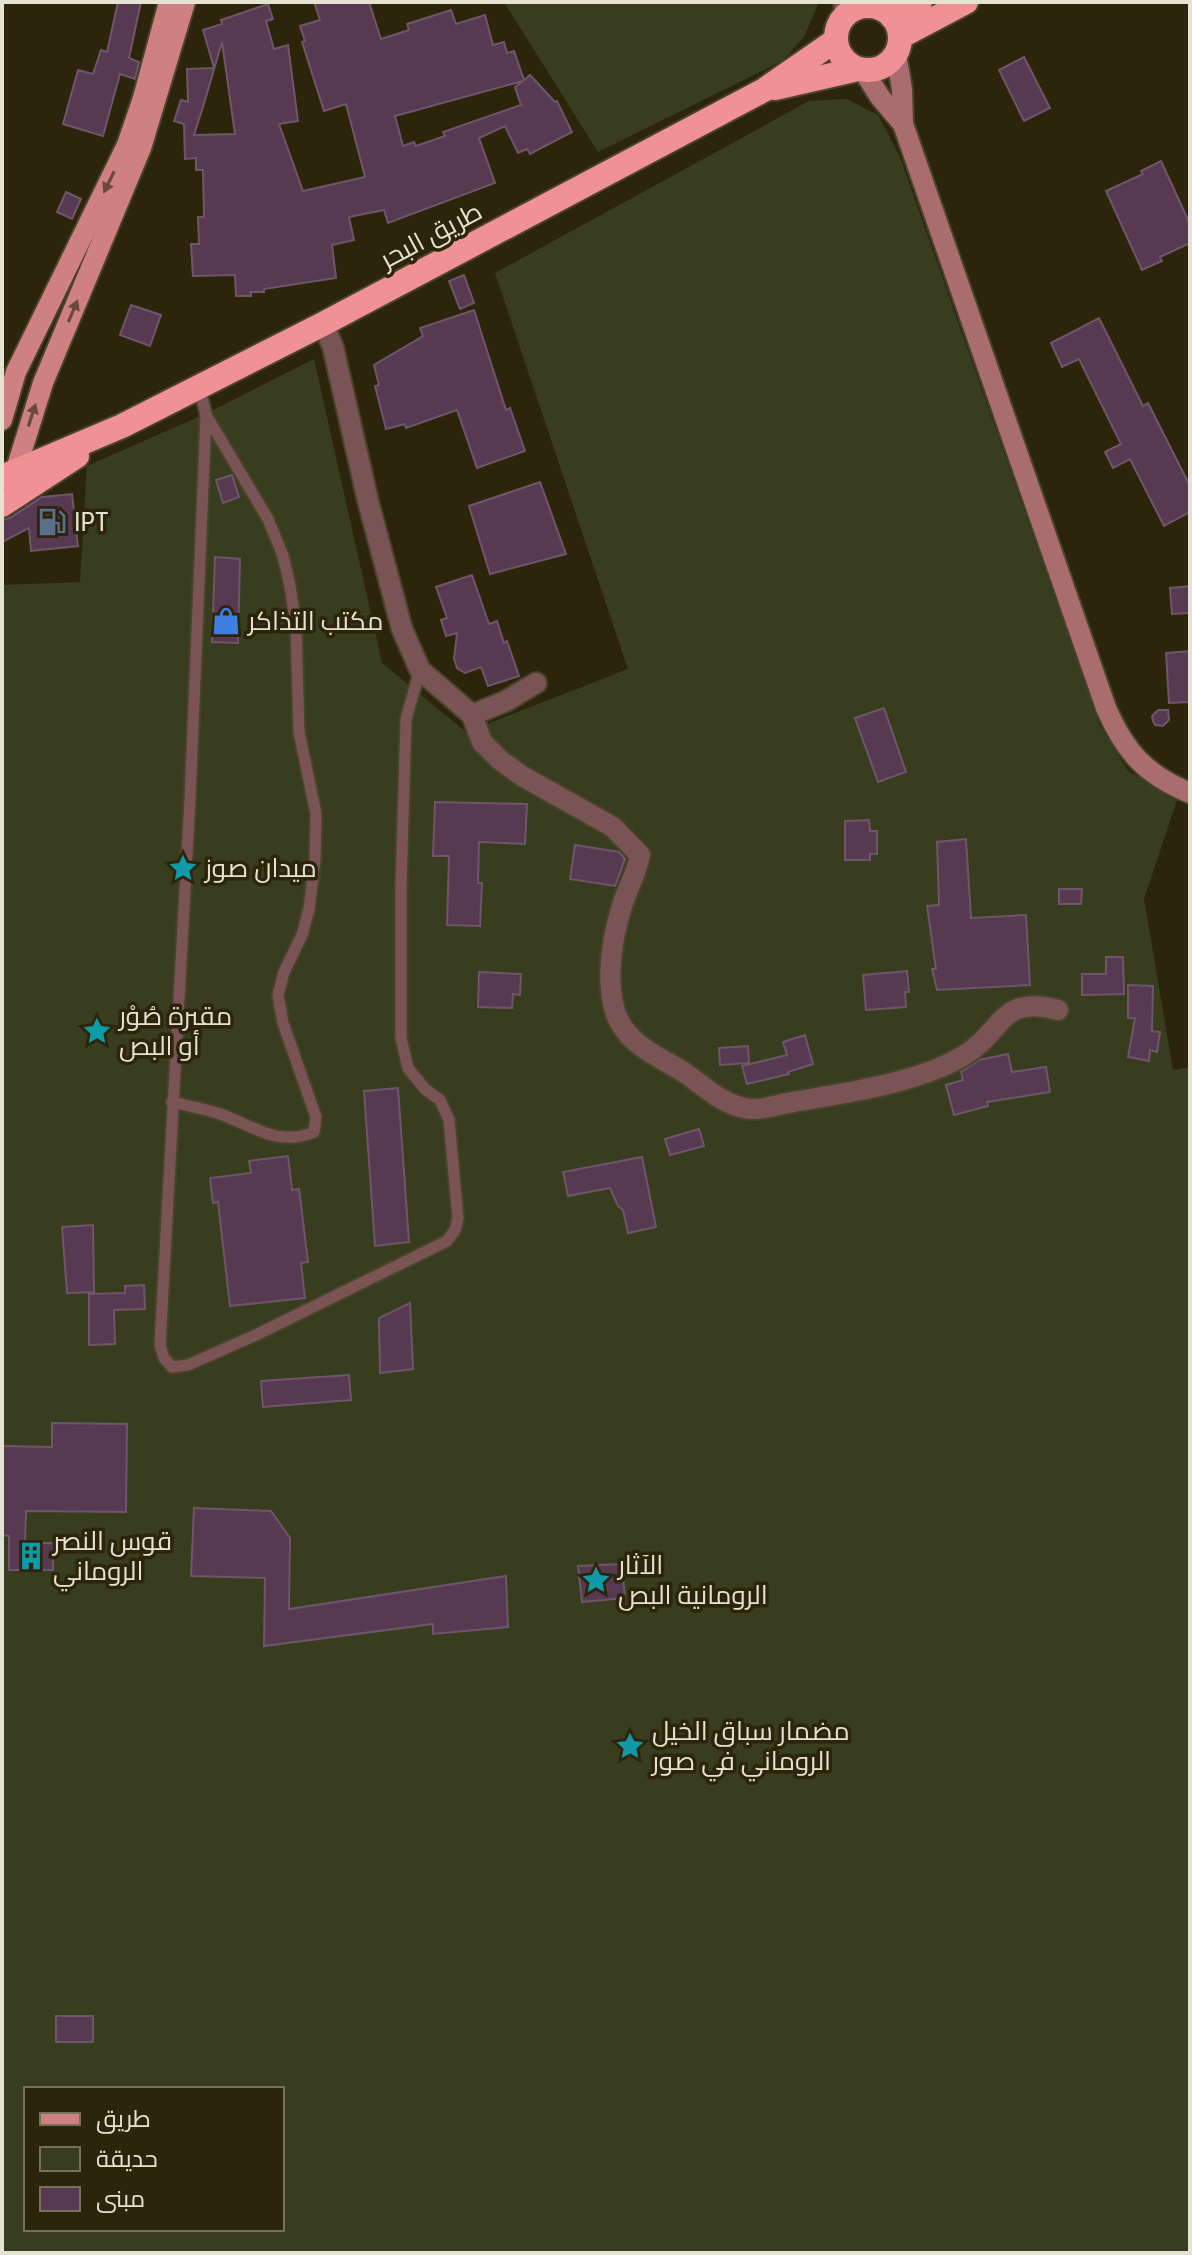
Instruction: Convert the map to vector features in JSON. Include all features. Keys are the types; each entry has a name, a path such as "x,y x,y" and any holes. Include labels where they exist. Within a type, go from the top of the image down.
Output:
{"highway":[{"path":"889,24 920,2"},
{"path":"889,24 966,2"},
{"path":"866,6 889,24 887,64 876,69 861,69 847,63 839,53 837,31 845,9 866,6"},
{"name":"طريق البحر","path":"8,474 122,426 323,324 764,90 836,40"},
{"name":"طريق البحر","path":"764,90 861,69"},
{"name":"طريق البحر","path":"5,503 122,426"}],"main road":[{"path":"5,503 8,474 141,148 161,60 169,2"},
{"path":"2,420 16,372 127,145 185,2"},
{"path":"889,24 902,89 903,124 1090,664 1117,733 1133,758 1155,775 1190,793"},
{"path":"861,69 903,124"}],"street":[{"path":"323,324 333,347 368,501 402,629 420,670 472,715 482,742 500,760 522,776 613,827 640,855 636,876 622,905 610,976 616,1015 628,1035 724,1102 752,1109 864,1089 909,1077 960,1058 978,1047 1021,1006 1036,1004 1058,1010"},
{"path":"472,715 506,701 536,683"}],"lane":[{"path":"172,1102 220,1114 278,1138 299,1139 314,1132 316,1117 283,1023 278,995 284,972 302,935 309,909 315,860 316,814 299,732 296,626 292,599 283,556 268,519 206,414 199,387"},
{"path":"206,414 190,799 160,1345 164,1358 172,1367 188,1365 258,1334 447,1241 455,1230 458,1204 449,1120 440,1100 425,1089 408,1068 401,1038 406,719 420,670"}],"green space":[{"path":"504,2 819,2 804,37 782,61 598,152"},
{"name":"الآثار الرومانية البص","path":"847,99 878,115 900,157 1100,726 1128,771 1178,797 1144,899 1173,1070 1190,1067 1190,2253 2,2253 2,585 80,582 87,466 205,414 314,359 382,663 466,732 628,669 495,273 809,101"}],"building":[{"path":"118,2 141,2 129,58 139,62 135,79 120,74 103,136 63,124 78,70 93,74 101,50 107,52"},
{"path":"314,2 369,2 381,39 409,30 407,24 451,10 456,24 485,15 493,45 504,42 507,53 514,51 524,80 530,75 557,101 572,132 530,154 527,149 518,153 505,126 479,138 495,183 388,223 384,210 349,217 354,240 332,245 336,278 264,289 264,292 251,292 251,296 236,296 235,275 193,276 191,244 199,244 198,217 204,217 203,170 196,170 196,158 185,159 184,124 174,121 181,100 188,102 187,69 214,68 203,30 222,24 221,20 268,4 273,19 266,21 274,49 288,45 298,121 279,124 303,191 365,177 346,104 324,111 302,42 305,41 300,26 320,20","holes":["222,42 235,134 194,135 203,107","523,81 515,87 521,105 443,132 445,136 416,146 414,142 403,146 395,116"]},
{"path":"1024,57 1050,108 1024,121 999,70"},
{"path":"1161,161 1190,224 1190,243 1160,257 1162,261 1142,270 1106,191 1143,174 1141,171"},
{"path":"66,192 81,199 72,219 57,212"},
{"path":"464,275 474,303 460,309 449,281"},
{"path":"131,305 161,315 150,346 120,335"},
{"path":"474,310 506,410 510,408 525,451 477,468 457,410 406,428 405,424 386,429 375,386 379,385 374,365 423,336 420,328"},
{"path":"1099,318 1143,406 1148,403 1190,486 1190,512 1164,526 1130,459 1113,468 1105,452 1121,444 1079,359 1062,367 1051,343"},
{"path":"232,475 239,497 223,503 216,480"},
{"path":"540,482 566,554 490,574 469,506"},
{"name":"IPT","path":"72,494 78,546 31,551 29,528 2,542 2,520 42,497"},
{"name":"مكتب التذاكر","path":"215,557 240,559 238,643 212,642"},
{"path":"472,575 489,624 497,621 519,676 488,686 481,667 465,673 457,668 454,659 457,633 446,636 441,620 447,618 436,587"},
{"path":"1190,586 1190,613 1172,614 1170,588"},
{"path":"1190,651 1190,702 1169,703 1166,653"},
{"path":"884,708 906,772 878,782 855,718"},
{"path":"1158,710 1168,710 1169,720 1163,726 1155,725 1153,721 1152,716"},
{"path":"435,802 527,804 525,844 479,842 478,883 482,883 480,926 447,925 449,856 433,856"},
{"path":"869,820 870,831 877,831 877,854 870,854 870,860 845,860 845,821"},
{"path":"966,839 971,918 1026,915 1030,985 937,990 932,969 936,969 927,906 939,905 937,842"},
{"path":"575,845 619,852 625,859 615,886 570,879"},
{"path":"1059,889 1082,889 1081,904 1059,904"},
{"path":"1106,957 1123,957 1124,994 1082,995 1082,974 1106,974"},
{"path":"907,971 909,992 905,992 906,1007 866,1010 863,975"},
{"path":"479,972 521,974 520,995 513,994 512,1008 478,1007"},
{"path":"1128,985 1153,986 1152,1031 1160,1032 1157,1052 1150,1050 1149,1061 1128,1057 1135,1018 1128,1018"},
{"path":"805,1035 813,1064 789,1074 747,1084 742,1066 787,1055 783,1042"},
{"path":"748,1046 749,1063 720,1065 719,1048"},
{"path":"1008,1054 1012,1072 1046,1067 1050,1092 987,1102 988,1106 954,1115 946,1085 963,1080 961,1072 979,1060"},
{"path":"398,1088 409,1242 375,1246 364,1091"},
{"path":"699,1129 704,1146 670,1155 665,1139"},
{"path":"288,1156 292,1190 299,1189 308,1262 301,1263 305,1298 230,1306 218,1202 213,1203 210,1178 251,1173 249,1161"},
{"path":"642,1157 656,1227 628,1233 623,1210 610,1188 568,1196 563,1172"},
{"path":"93,1225 94,1292 67,1293 62,1227"},
{"path":"144,1285 145,1309 114,1310 115,1344 89,1345 89,1294 125,1293 125,1286"},
{"path":"410,1303 413,1369 380,1373 379,1318"},
{"path":"349,1375 351,1400 263,1407 261,1381"},
{"path":"52,1423 127,1424 126,1512 26,1511 25,1543 53,1543 53,1570 9,1570 9,1536 2,1535 2,1446 52,1447"},
{"path":"194,1508 271,1511 290,1538 289,1609 506,1576 508,1627 433,1634 433,1624 264,1646 265,1578 191,1576"},
{"path":"622,1564 625,1598 582,1602 578,1566"},
{"path":"56,2016 93,2016 93,2042 56,2042"}],"place":[{"name":"IPT","path":"52,522"},
{"name":"مكتب التذاكر","path":"226,621"},
{"name":"ميدان صوز","path":"183,868"},
{"name":"مقبرة صُوْر أو البص","path":"97,1031"},
{"name":"قوس النصر الروماني","path":"31,1556"},
{"name":"الآثار الرومانية البص","path":"596,1580"},
{"name":"مضمار سباق الخيل الروماني في صور","path":"630,1746"}]}
